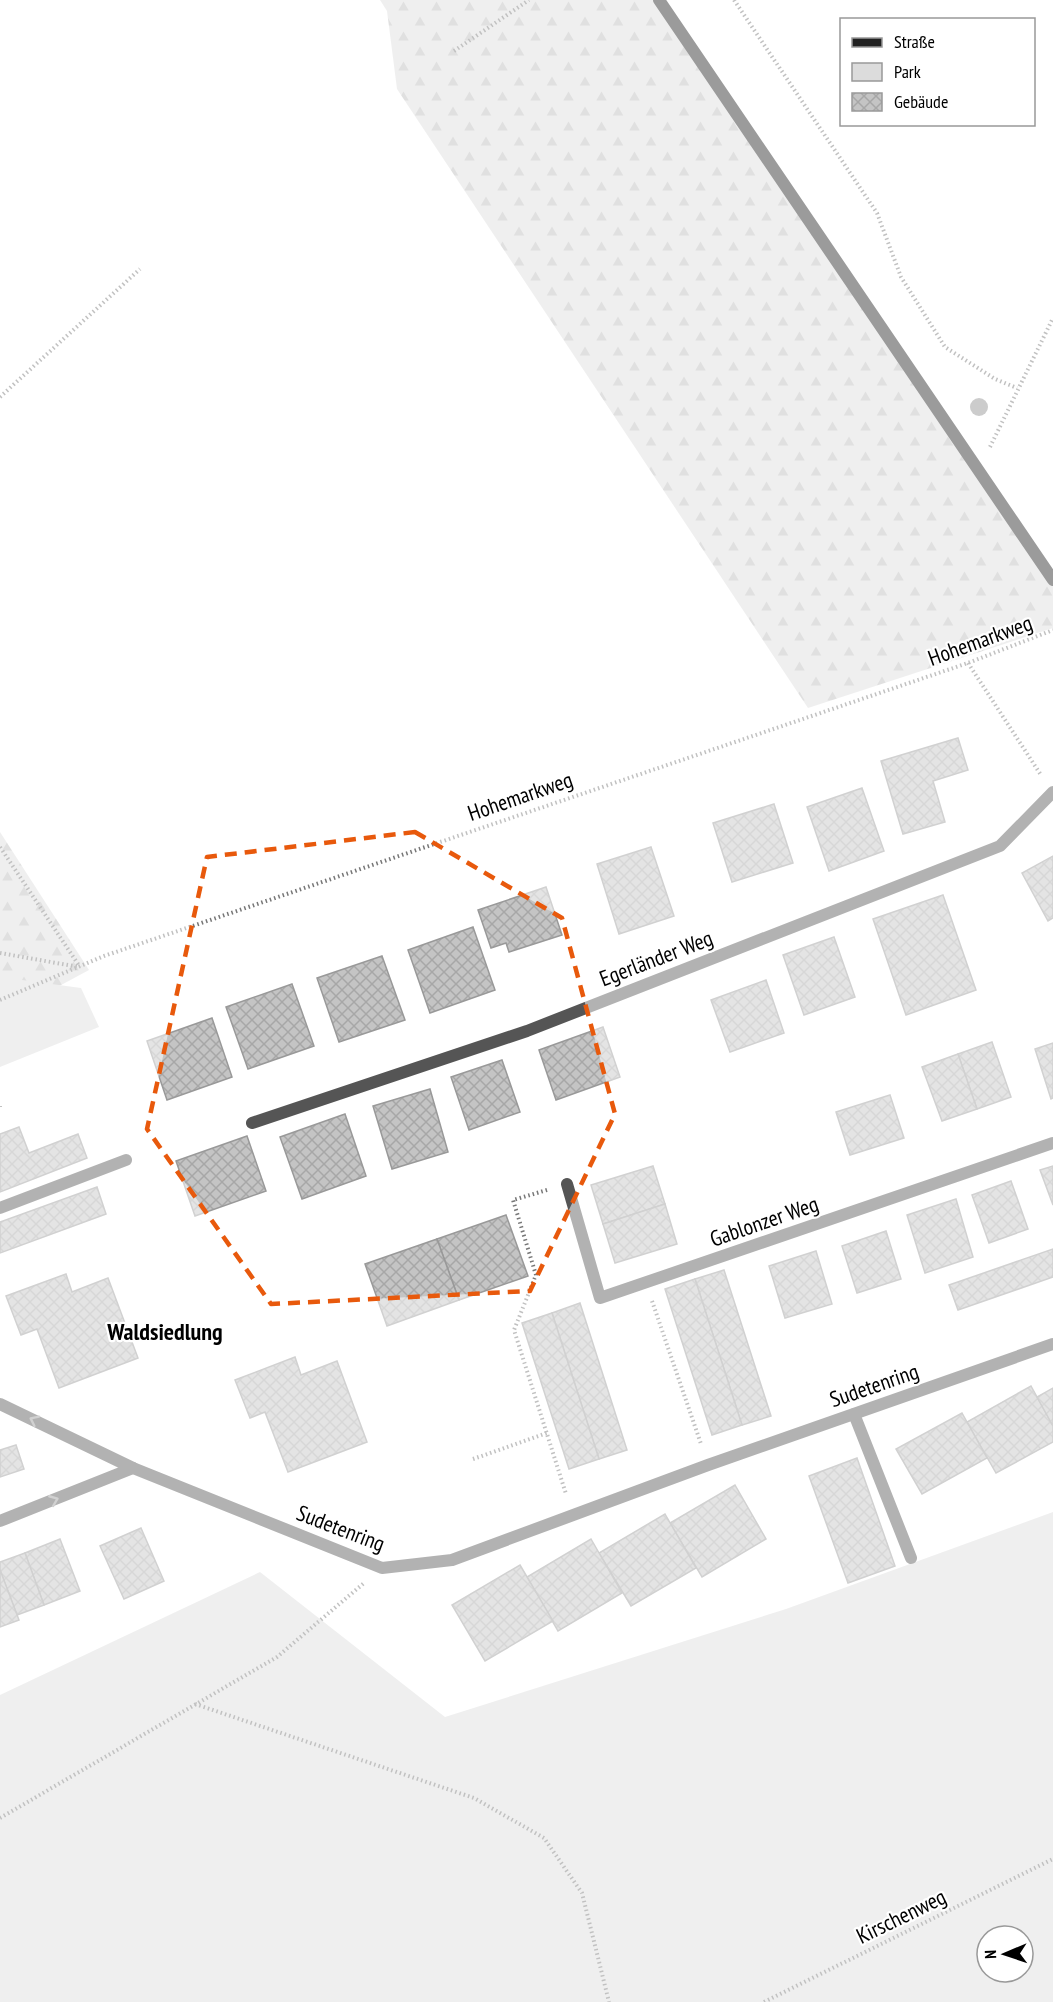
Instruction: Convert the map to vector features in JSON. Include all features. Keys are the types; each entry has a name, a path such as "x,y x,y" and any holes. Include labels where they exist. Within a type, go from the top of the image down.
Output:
{"main road":[{"path":"659,0 1053,580"}],"street":[{"name":"Egerländer Weg","path":"252,1123 527,1031 1000,846 1053,792"},
{"name":"Gablonzer Weg","path":"567,1184 600,1299 1053,1143"},
{"path":"0,1208 126,1160"},
{"name":"Sudetenring","path":"0,1404 133,1468 382,1568 452,1560 708,1465 1053,1344"},
{"path":"854,1414 910,1557"},
{"path":"0,1521 133,1468"}],"path":[{"path":"454,51 529,0"},
{"path":"734,0 878,213 901,278 945,347 995,379 1017,388"},
{"path":"0,397 140,269"},
{"path":"995,455 988,445 1053,318"},
{"name":"Hohemarkweg","path":"0,1000 104,956 405,852 968,663 1053,630"},
{"path":"968,663 1053,792"},
{"path":"0,847 80,967"},
{"path":"0,953 80,967"},
{"path":"567,1184 513,1200 536,1275 514,1330 573,1515"},
{"path":"647,1284 708,1465"},
{"path":"473,1459 546,1433"},
{"path":"0,1818 277,1657 382,1568"},
{"path":"195,1704 474,1798 544,1838 582,1893 609,2002"},
{"name":"Kirschenweg","path":"764,2002 1053,1859"}],"highlighted area":[{"path":"415,832 562,918 615,1114 530,1291 271,1304 147,1129 207,857"}],"green space":[{"path":"380,0 659,0 1053,580 1053,628 808,708 397,89 387,11"},
{"path":"0,832 89,970 0,1018"},
{"path":"0,977 81,988 99,1027 0,1067"},
{"path":"1053,1512 1053,2002 0,2002 0,1695 260,1572 445,1717 786,1609"}],"building":[{"path":"958,738 968,770 933,781 945,822 903,834 881,761"},
{"path":"862,788 884,851 829,871 807,807"},
{"path":"774,804 793,863 732,882 713,823"},
{"path":"651,847 674,916 619,934 597,864"},
{"path":"1053,856 1053,918 1048,921 1022,873"},
{"path":"546,887 562,935 509,952 506,943 491,948 478,910"},
{"path":"943,895 976,990 906,1015 873,919"},
{"path":"473,927 495,990 430,1013 408,950"},
{"path":"834,937 855,997 804,1015 783,955"},
{"path":"382,956 405,1020 339,1042 317,978"},
{"path":"766,980 784,1033 730,1052 711,1000"},
{"path":"292,984 314,1046 248,1069 226,1007"},
{"path":"212,1018 232,1077 167,1100 147,1041"},
{"path":"603,1027 620,1077 556,1100 539,1050"},
{"path":"992,1042 1011,1097 977,1109 958,1054"},
{"path":"1053,1043 1053,1098 1051,1099 1035,1049"},
{"path":"958,1054 977,1109 942,1121 922,1067"},
{"path":"502,1060 520,1112 469,1130 451,1077"},
{"path":"430,1089 448,1152 392,1169 373,1106"},
{"path":"890,1095 904,1138 850,1155 836,1112"},
{"path":"345,1114 366,1176 302,1199 280,1137"},
{"path":"19,1127 29,1153 78,1134 87,1158 0,1192 0,1134"},
{"path":"247,1136 266,1191 195,1216 176,1161"},
{"path":"653,1166 665,1204 603,1224 591,1185"},
{"path":"1053,1166 1053,1205 1040,1170"},
{"path":"1011,1181 1028,1229 989,1243 972,1195"},
{"path":"97,1187 106,1214 0,1253 0,1222"},
{"path":"956,1199 973,1257 925,1273 907,1215"},
{"path":"665,1204 677,1244 615,1263 603,1224"},
{"path":"506,1215 528,1276 459,1300 437,1239"},
{"path":"886,1231 901,1279 857,1293 842,1246"},
{"path":"437,1239 459,1300 387,1326 365,1264"},
{"path":"1053,1249 1053,1277 958,1310 949,1285"},
{"path":"816,1251 832,1304 785,1318 769,1266"},
{"path":"724,1270 771,1416 742,1425 695,1279"},
{"path":"66,1274 72,1292 108,1278 138,1358 59,1388 37,1329 21,1335 6,1296"},
{"path":"695,1279 742,1425 712,1435 665,1289"},
{"path":"580,1303 627,1450 599,1459 552,1313"},
{"path":"552,1313 599,1459 569,1469 522,1323"},
{"path":"295,1357 301,1375 337,1361 367,1442 288,1472 265,1412 250,1418 235,1380"},
{"path":"1031,1386 1053,1426 1053,1442 996,1473 967,1422"},
{"path":"1053,1388 1053,1426 1037,1397"},
{"path":"962,1413 987,1458 922,1494 896,1449"},
{"path":"16,1445 24,1469 0,1477 0,1450"},
{"path":"857,1458 895,1566 848,1583 809,1476"},
{"path":"735,1485 766,1539 702,1577 670,1523"},
{"path":"665,1514 696,1568 631,1606 599,1553"},
{"path":"141,1528 164,1581 124,1599 100,1546"},
{"path":"60,1539 80,1591 44,1605 25,1553"},
{"path":"591,1539 622,1593 558,1631 527,1577"},
{"path":"25,1553 44,1605 17,1615 0,1570 0,1562"},
{"path":"520,1565 553,1621 485,1661 452,1605"},
{"path":"0,1570 19,1620 0,1627"}],"district":[{"name":"Waldsiedlung","path":"165,1331"}]}
